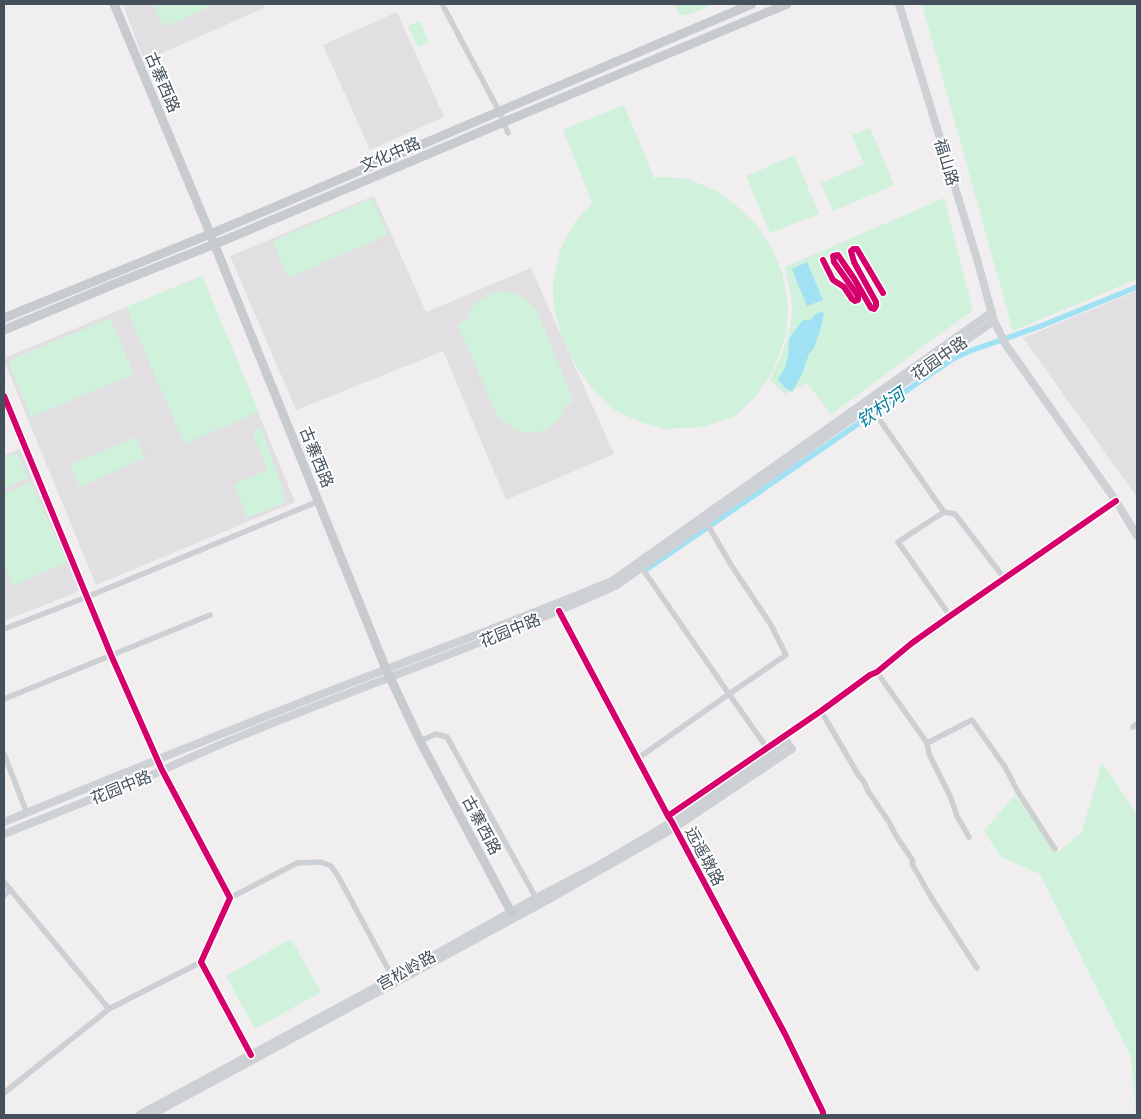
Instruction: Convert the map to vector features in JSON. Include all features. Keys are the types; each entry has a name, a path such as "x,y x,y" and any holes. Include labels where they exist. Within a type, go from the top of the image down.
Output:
{"main road":[{"name":"古寨西路","path":"114,4 210,234 388,673 420,741 511,912"},
{"name":"文化中路","path":"4,318 210,234 752,4"},
{"name":"文化中路","path":"4,330 787,4"},
{"name":"福山路","path":"897,4 977,259 994,321 1006,345 1116,501"},
{"path":"904,4 904,23"},
{"path":"4,822 157,759 388,673 612,580 992,312"},
{"name":"花园中路","path":"4,834 162,770 388,673 559,611 617,586 708,525 994,321"},
{"path":"1116,501 1137,536"},
{"name":"远遥墩路","path":"559,611 785,1034 823,1115"},
{"path":"151,1115 544,902 792,749 787,742 671,822"},
{"name":"宫松岭路","path":"139,1115 599,865 671,822"}],"street":[{"path":"442,4 508,132"},
{"path":"4,396 111,655 157,759 230,898"},
{"path":"871,408 944,512"},
{"path":"4,629 87,597 318,501"},
{"path":"671,822 767,748 870,675 877,672 912,643 1116,501"},
{"path":"950,616 898,542 944,512 955,514 1004,578"},
{"path":"637,759 786,656 771,626 708,525"},
{"path":"642,568 767,748"},
{"path":"4,699 210,615"},
{"path":"877,672 927,743 929,754 950,796 957,816 969,837"},
{"path":"820,711 889,822 931,897 977,968"},
{"path":"927,743 972,720 1005,767 1018,792 1055,849"},
{"path":"420,741 436,734 447,737 536,898"},
{"path":"4,754 25,808"},
{"path":"4,1093 109,1009 201,962 230,898 297,863 321,862 331,866 393,978"},
{"path":"4,882 109,1009"},
{"path":"4,896 10,889"},
{"path":"201,962 251,1055"}],"shaded area":[{"path":"123,4 262,4 264,8 144,61"},
{"path":"397,12 444,117 370,150 323,45"},
{"path":"374,196 426,312 531,268 614,454 506,500 443,351 296,410 230,256"},
{"path":"202,276 295,502 96,585 4,358"},
{"path":"1137,291 1137,497 1023,338"},
{"path":"20,449 80,591 4,621 4,456"}],"green space":[{"path":"153,4 215,4 168,26 162,23"},
{"path":"674,4 714,4 687,15 680,15"},
{"path":"922,4 1137,4 1137,279 1013,331"},
{"path":"420,21 429,42 418,47 408,26"},
{"path":"624,105 654,178 670,177 691,180 718,192 737,206 758,227 772,249 782,272 788,305 786,335 773,371 755,397 735,416 703,427 665,429 640,422 613,409 592,388 577,368 563,340 554,309 553,284 560,250 575,222 592,203 563,130"},
{"path":"870,128 894,185 833,211 821,183 864,164 852,135"},
{"path":"794,155 819,214 770,233 746,176"},
{"path":"372,198 388,235 288,278 273,241"},
{"path":"944,198 973,310 831,414 807,383 785,394 770,380 786,344 791,325 791,295 785,267"},
{"path":"202,276 259,412 184,444 126,307"},
{"path":"497,292 520,296 528,301 537,311 574,401 567,405 557,421 544,430 530,433 524,432 517,430 504,421 500,422 457,324 466,321 477,302"},
{"path":"110,318 134,374 31,417 8,361"},
{"path":"261,428 284,491 282,492 286,502 247,518 234,484 267,470 252,431"},
{"path":"136,437 145,458 80,487 70,465"},
{"path":"17,453 28,478 4,488 4,458"},
{"path":"31,482 67,562 13,586 4,565 4,494"},
{"path":"1102,762 1137,815 1137,1115 1131,1057 1040,874 1001,857 984,831 1015,795 1057,853 1082,832"},
{"path":"291,939 321,992 255,1029 226,976"}],"water":[{"path":"807,262 823,300 807,306 792,269"},
{"path":"821,312 824,313 814,348 809,354 802,374 792,392 785,388 778,380 786,365 789,339 802,321 810,320"}],"waterway":[{"name":"钦村河","path":"647,569 951,360 967,352 1041,326 1137,287"}],"cycle path":[{"path":"823,260 833,280 844,287 852,299 858,300 858,296 834,262 833,256 838,255 871,308 874,309 876,302 854,262 851,251 857,249 883,293"},
{"path":"4,396 111,655 162,770 230,898 201,962 251,1055"},
{"path":"668,816 870,675 877,672 912,643 1116,501"},
{"path":"559,611 785,1034 823,1115"}]}
